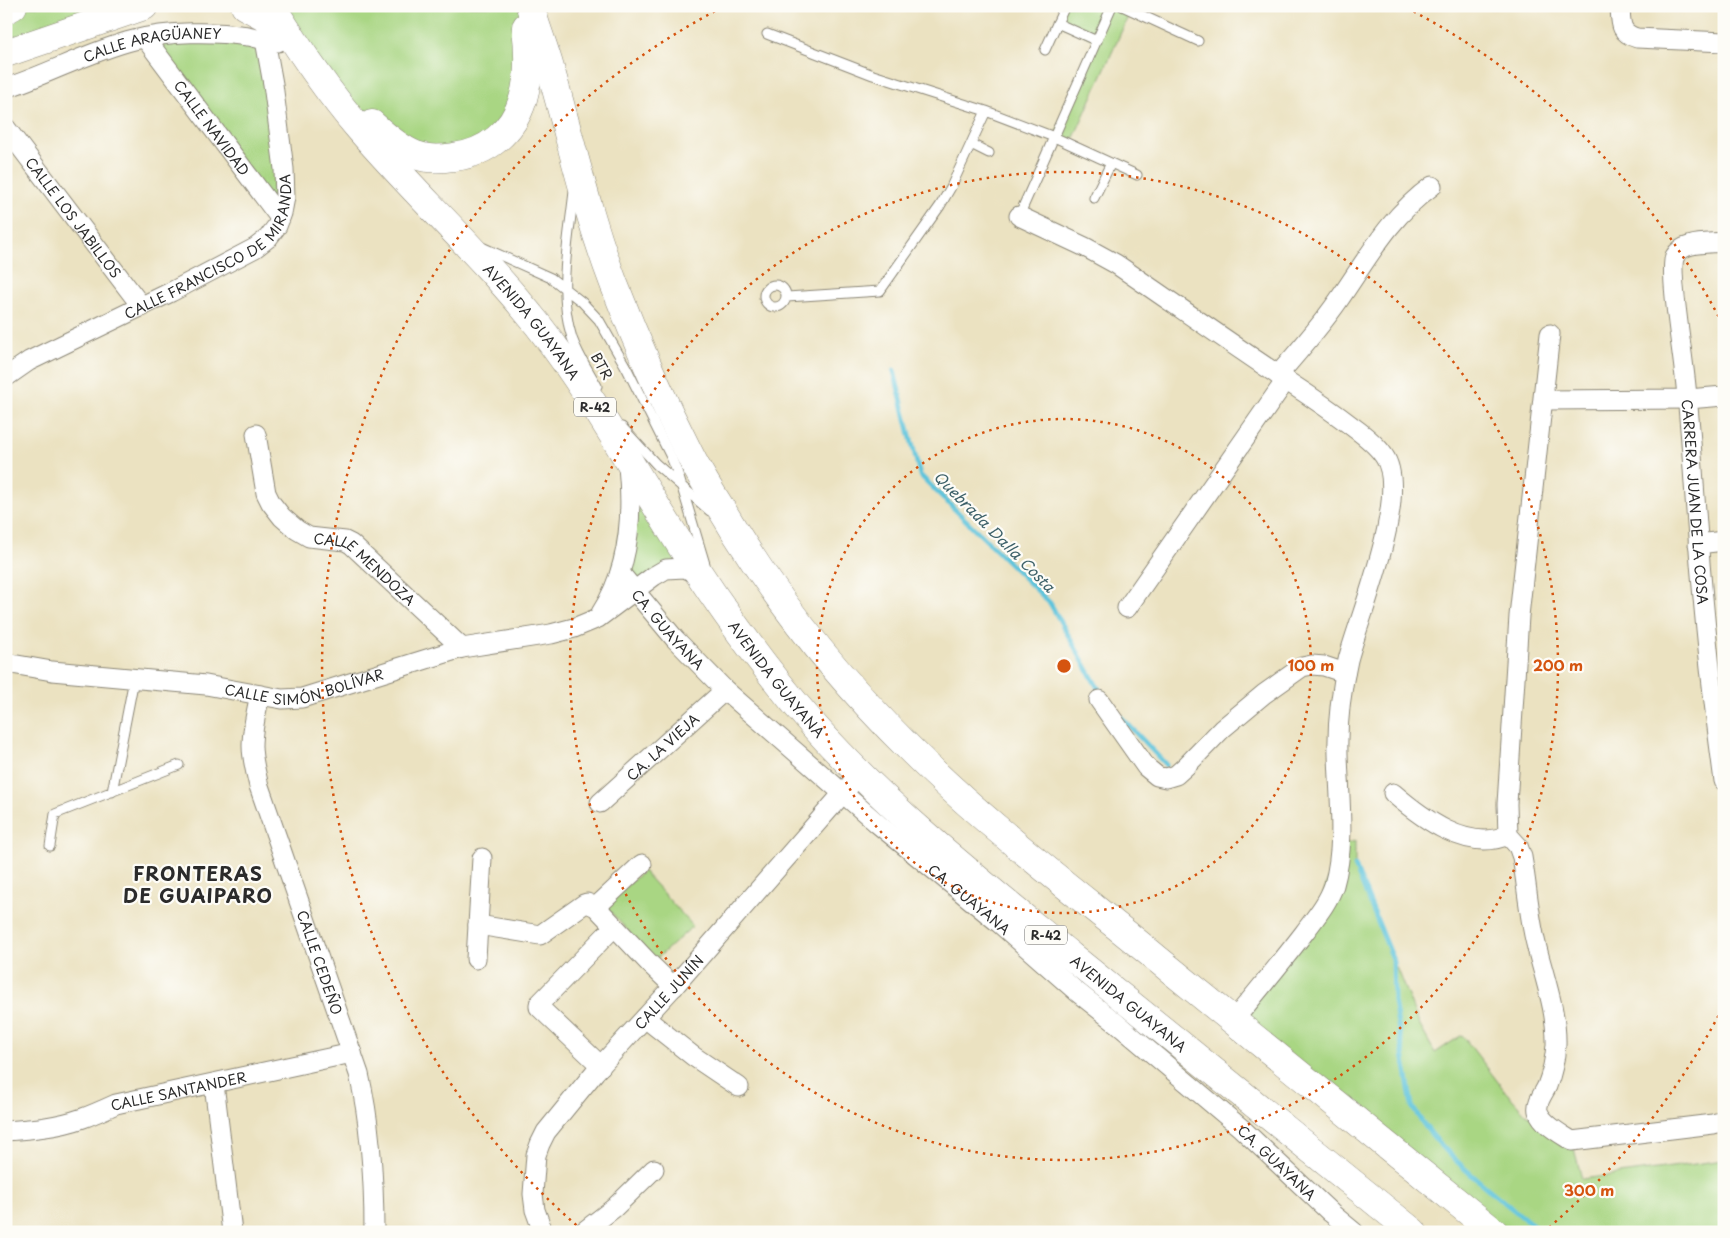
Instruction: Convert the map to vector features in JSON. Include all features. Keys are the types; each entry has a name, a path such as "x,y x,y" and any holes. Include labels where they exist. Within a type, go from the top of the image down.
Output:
{"main road":[{"path":"6,10 13,6"},
{"path":"6,53 144,6"},
{"path":"245,6 271,20 286,43 380,131 402,148 415,155 430,159 466,156 480,150 494,142 507,130 516,117 523,100 528,75 529,53 523,6"},
{"name":"AVENIDA GUAYANA","path":"272,6 286,43 356,125 529,315 556,349 582,386 716,600 750,648 817,728 860,774 973,875 1413,1232"},
{"path":"530,6 550,68 576,166 614,283 641,352 689,453 707,486 763,576 787,608 832,664 910,750 960,796 1010,839 1494,1232"}],"street":[{"path":"1620,6 1621,24 1628,36 1724,42"},
{"name":"CALLE ARAGÜANEY","path":"6,88 109,48 145,38 184,34 217,34 248,36 286,43"},
{"name":"CALLE NAVIDAD","path":"145,38 280,218"},
{"name":"CALLE FRANCISCO DE MIRANDA","path":"8,372 142,307 255,248 268,238 277,226 285,197 284,169 273,84 286,43"},
{"name":"CALLE LOS JABILLOS","path":"6,128 142,307"},
{"path":"1127,608 1302,348 1339,300 1368,255 1392,223 1422,193 1432,186"},
{"path":"1019,216 1084,246 1116,264 1324,405 1363,435 1385,456 1391,469 1390,514 1369,596 1356,634 1346,673 1337,730 1340,844 1333,885 1327,901 1315,918 1278,967 1233,1021"},
{"name":"CARRERA JUAN DE LA COSA","path":"1724,242 1686,246 1678,252 1673,264 1677,314 1688,399 1698,544 1718,690 1724,781"},
{"path":"1550,334 1519,616 1507,804 1508,835 1518,846 1522,857 1536,942 1554,1022 1556,1044 1553,1067 1539,1102 1538,1110 1555,1130 1572,1140 1718,1122"},
{"path":"1544,400 1688,399 1724,396"},
{"name":"CALLE MENDOZA","path":"256,434 266,493 282,517 297,530 309,537 345,541 351,544 462,648"},
{"path":"598,618 620,573 628,539 630,486 628,459"},
{"path":"1698,544 1724,541"},
{"name":"CALLE SIMÓN BOLÍVAR","path":"6,663 52,671 206,685 282,699 302,698 462,648 551,634 574,628 598,618 666,569 684,568 699,574"},
{"name":"CA. GUAYANA","path":"620,573 675,639 725,690 843,794 1241,1128 1354,1232"},
{"path":"1099,700 1146,767 1157,776 1166,778 1176,775 1216,735 1264,694 1302,667 1312,664 1346,673"},
{"name":"CA. LA VIEJA","path":"600,803 725,690"},
{"name":"CALLE CEDEÑO","path":"260,695 256,711 252,747 259,786 359,1074 368,1117 374,1185 374,1232"},
{"name":"CALLE JUNÍN","path":"543,1232 535,1210 532,1194 536,1155 546,1132 601,1066 674,987 860,774"},
{"path":"1393,793 1422,818 1438,827 1484,841 1497,840 1508,835"},
{"path":"476,959 482,858"},
{"path":"596,907 642,864"},
{"path":"478,925 540,934 587,903 596,907 614,928 674,987"},
{"path":"601,1066 539,1007 539,1004 614,928"},
{"path":"645,1018 693,1056 739,1087"},
{"name":"CALLE SANTANDER","path":"6,1131 58,1125 84,1118 116,1104 352,1054"},
{"path":"214,1084 232,1232"},
{"path":"583,1232 614,1208 654,1169"}],"lane":[{"path":"1045,50 1065,6"},
{"path":"1019,216 1112,6"},
{"path":"1122,6 1198,41"},
{"path":"1057,23 1097,41"},
{"path":"767,34 872,75 986,111 1054,137 1138,175"},
{"path":"787,297 880,292 940,206 951,187 986,111"},
{"path":"971,144 989,153"},
{"path":"1094,198 1111,163"},
{"name":"BTR","path":"576,166 565,259 568,320 578,352 600,392"},
{"name":"BTR","path":"454,231 480,246 551,278 582,302 599,320 610,337 662,438 682,487 716,600"},
{"name":"BTR","path":"617,421 641,448 682,487 735,532"},
{"path":"112,792 134,679"},
{"path":"50,846 56,814 179,765"}],"green space":[{"path":"13,6 144,6 6,53 6,10"},
{"path":"245,6 523,6 523,100 466,156 380,131"},
{"path":"1065,6 1122,6 1131,10 1071,144 1054,137 1097,41 1057,23"},
{"path":"145,38 265,40 282,213"},
{"path":"627,484 684,568 609,595"},
{"path":"1355,841 1355,866 1420,1026 1435,1053 1462,1035 1505,1091 1528,1116 1538,1110 1572,1141 1582,1179 1724,1160 1724,1232 1494,1232 1233,1021 1315,918 1340,845"},
{"path":"643,871 693,926 655,960 605,906"}],"waterway":[{"name":"Quebrada Dalla Costa","path":"894,371 920,475 1050,603 1103,697"},
{"name":"Quebrada Dalla Costa","path":"1122,718 1166,765"},
{"name":"Quebrada Dalla Costa","path":"1355,866 1393,959 1394,1001 1412,1106 1424,1124 1453,1158 1541,1232"}],"district":[{"name":"FRONTERAS DE GUAIPARO","path":"198,884"}]}
